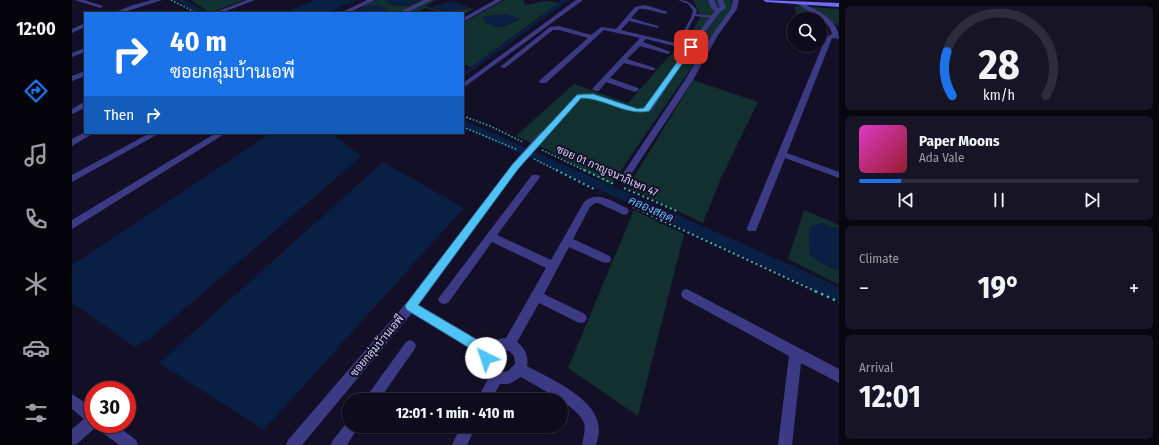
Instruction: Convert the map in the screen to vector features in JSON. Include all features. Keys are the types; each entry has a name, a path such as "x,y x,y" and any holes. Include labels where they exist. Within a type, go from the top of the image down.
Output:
{"main road":[{"path":"766,0 839,5"}],"street":[{"path":"219,12 252,0"},
{"path":"344,12 372,0"},
{"path":"403,12 429,0"},
{"path":"464,19 499,0"},
{"path":"464,85 580,0"},
{"path":"711,0 716,14"},
{"name":"ซอยกลุ่มบ้านเอพี","path":"293,445 411,306 515,167 542,135 580,96 593,96 638,111 647,110 690,48 716,14 723,8 720,0"},
{"path":"623,184 689,80 715,35 734,9 736,0"},
{"path":"72,6 82,1 100,6"},
{"path":"119,12 135,6 158,1"},
{"path":"752,228 829,37 837,37 835,29 828,22 799,3"},
{"path":"618,30 637,8 641,7 665,12"},
{"path":"628,19 656,27"},
{"path":"72,31 84,25"},
{"path":"503,67 552,28 559,28 592,37"},
{"path":"543,81 603,28 618,30 690,48"},
{"path":"596,89 644,37"},
{"path":"638,43 668,52"},
{"path":"72,55 84,50"},
{"path":"623,60 653,69"},
{"path":"72,71 84,74"},
{"path":"72,79 84,74"},
{"path":"606,79 636,90"},
{"path":"72,112 84,106"},
{"path":"72,143 88,134"},
{"path":"72,179 154,134"},
{"path":"72,225 216,134"},
{"path":"782,154 839,175"},
{"path":"444,299 535,177"},
{"path":"509,345 587,206 593,200 599,200 625,207"},
{"path":"491,237 553,266"},
{"path":"567,241 606,259"},
{"path":"687,294 839,376"},
{"path":"537,296 581,318"},
{"path":"411,306 487,352"},
{"path":"501,343 509,345 517,350 520,355 521,361 519,369 514,376 508,378 497,376 488,368 486,363 487,352 495,345 501,343"},
{"path":"376,393 410,346"},
{"path":"786,445 796,353"},
{"path":"519,369 571,400 584,410 590,421 592,432 589,445"},
{"path":"488,393 497,376"},
{"path":"72,401 84,411"},
{"path":"72,439 84,427"},
{"path":"115,433 130,445"},
{"path":"338,445 347,433"},
{"path":"459,445 465,433"}],"lane":[{"path":"680,0 693,6 695,15 685,32"},
{"path":"695,15 716,14"}],"path":[{"path":"171,0 195,12"},
{"path":"464,116 490,126 524,142"},
{"path":"464,127 524,153"},
{"name":"ซอย 01 กาญจนาภิเษก 47","path":"538,148 616,185"},
{"path":"531,157 597,191"},
{"name":"ซอย 01 กาญจนาภิเษก 47","path":"623,184 679,212"},
{"path":"625,207 839,302"}],"green space":[{"path":"191,0 244,0 213,12 209,12"},
{"path":"376,0 384,0 392,5 407,6 421,0 436,0 425,6 445,11 470,8 474,9 464,14 464,12 441,12 426,8 420,10 423,12 382,12 387,9 361,7 352,12 348,12"},
{"path":"504,0 524,0 525,5 546,1 543,0 559,3 471,67 464,64 464,22","holes":["507,14 519,19 506,26 495,26 485,22"]},
{"path":"693,0 731,0 732,8 611,185 548,150 516,136 574,84 628,103 690,35 701,16"},
{"path":"795,6 839,9 839,25 827,24 827,12 796,12"},
{"path":"693,80 758,102 721,178 703,223 628,187"},
{"path":"634,210 684,234 638,416 568,368"},
{"path":"804,210 839,225 839,229 836,227 828,267 839,270 839,285 788,259"}],"water":[{"path":"315,0 357,0 329,12 285,12"},
{"path":"384,0 421,0 411,4 398,6"},
{"path":"561,0 569,0 464,76 464,72 541,17"},
{"path":"450,1 470,8 450,11 432,7"},
{"path":"370,5 379,5 388,9 382,12 352,12"},
{"path":"507,14 520,19 505,26 496,27 482,18 485,16"},
{"path":"269,134 340,134 336,137 362,156 152,337 135,347 72,303 72,265"},
{"path":"383,162 464,208 264,430 159,363"},
{"path":"822,223 839,229 839,270 828,267 810,256 809,234 811,226"}],"waterway":[{"name":"คลองสลุด","path":"180,0 202,12"},
{"name":"คลองสลุด","path":"464,123 839,294"}],"route":[{"path":"486,358 487,352 411,306 515,167 542,135 580,96 593,96 638,111 647,110 650,108 691,47"}]}
